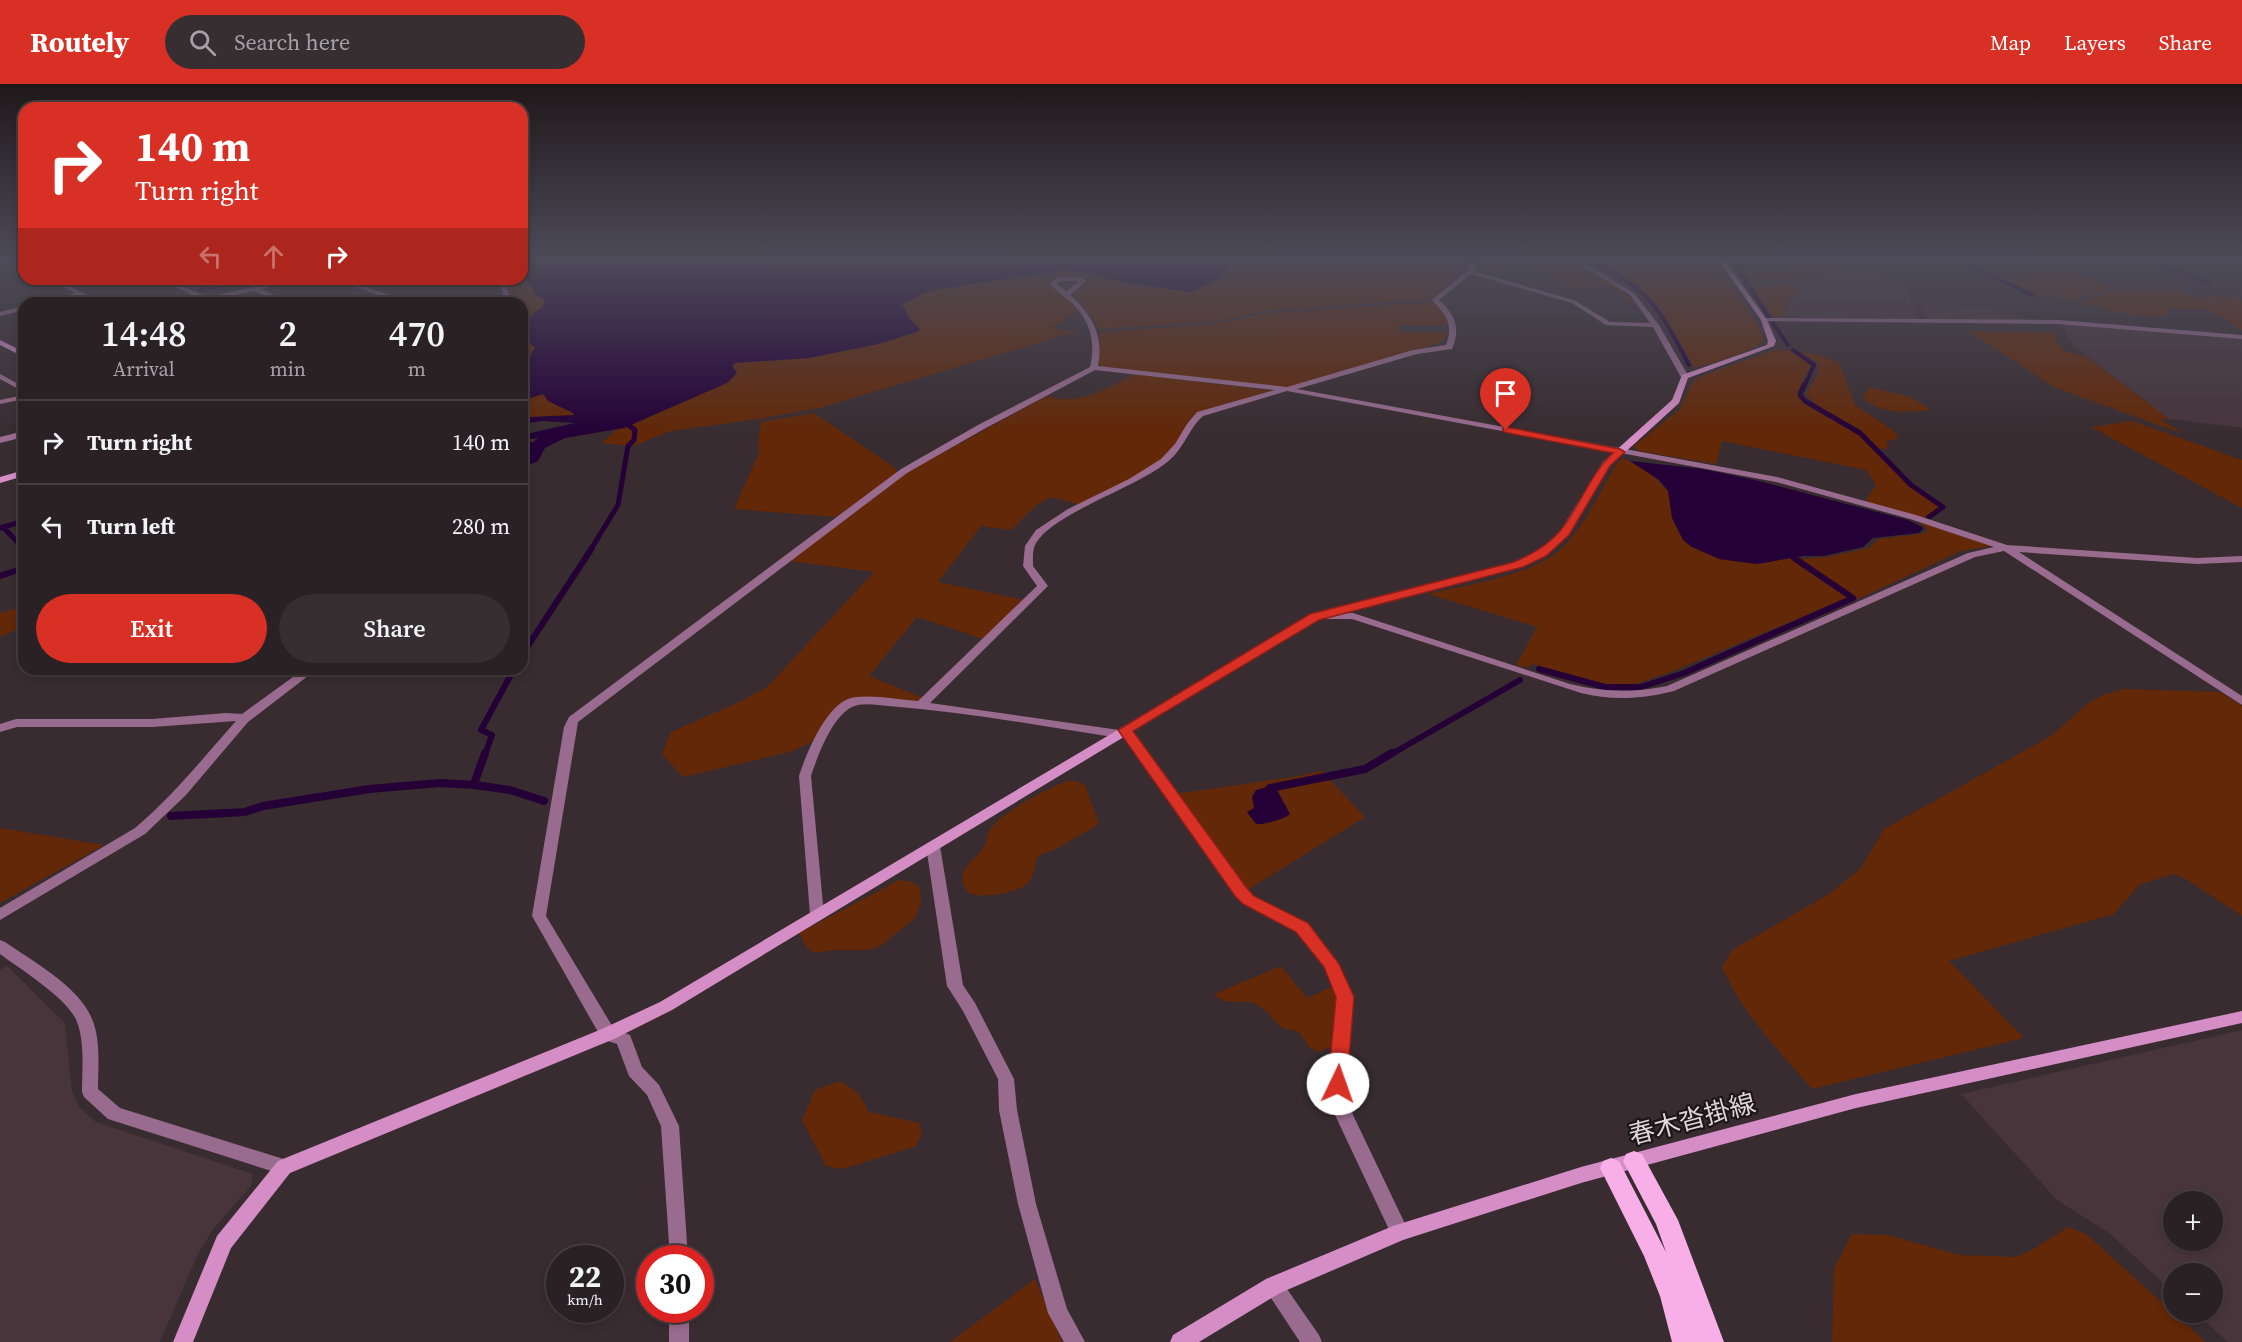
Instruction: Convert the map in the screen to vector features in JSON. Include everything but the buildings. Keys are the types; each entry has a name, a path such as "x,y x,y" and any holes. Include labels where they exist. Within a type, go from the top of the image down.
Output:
{"main road":[{"path":"1634,1161 1666,1220 1711,1342"},
{"path":"1611,1168 1644,1227 1661,1267 1685,1342"}],"street":[{"path":"1087,317 1095,331 1094,368"},
{"path":"921,705 1043,586 1028,566 1031,543 1040,532 1078,509 1127,486 1164,462 1180,444 1193,419 1200,414 1416,352 1449,347 1453,338 1452,317"},
{"path":"1597,317 1608,324 1655,325"},
{"path":"1649,317 1685,377"},
{"path":"183,1342 224,1242 284,1167 608,1034 666,1006 1315,617 1518,565 1542,554 1565,532 1606,464 1676,401 1685,377 1770,346 1772,341 1762,317"},
{"path":"1764,320 2062,322 2242,337"},
{"path":"0,342 18,352"},
{"path":"678,1245 670,1126 653,1090 635,1071 624,1040 608,1034 539,916 559,800 566,737 573,720 904,471 981,427 1094,368 1287,389 1620,452 1704,465 1777,480 1913,517 2006,548 2242,701"},
{"path":"0,376 18,386"},
{"path":"0,402 18,398"},
{"path":"0,440 18,436"},
{"path":"0,480 18,475"},
{"path":"1315,617 1353,616 1566,686 1602,696 1638,696 1670,689 1752,655 1954,562 2006,548 2197,561 2242,559"},
{"path":"0,915 140,831 158,817 246,718 303,675"},
{"path":"817,915 805,776 812,754 839,711 851,702 921,705 1122,732 1240,892 1248,900 1302,928 1331,964 1345,997 1338,1084 1344,1115 1400,1232"},
{"path":"0,728 16,723 152,723 226,717 246,718"},
{"path":"933,846 955,986 969,1006 1006,1079 1008,1110 1027,1204 1058,1313 1075,1342"},
{"path":"0,946 64,995 84,1017 89,1052 90,1092 114,1114 284,1167"},
{"name":"春木沓掛線","path":"1180,1342 1273,1286 1400,1232 1537,1189 1856,1101 2242,1017"},
{"path":"1273,1286 1312,1342"},
{"path":"679,1323 679,1342"}],"shaded area":[{"path":"531,317 908,317 920,329 917,332 878,344 809,358 735,363 732,366 737,373 727,383 624,428 565,438 545,448 538,461 528,465 528,447 538,438 528,439 528,434 575,423 542,421 528,423 530,417 574,415 548,401 543,394 528,399 528,359 535,347 528,343 528,324"},
{"path":"1067,317 1054,326 1060,331 1082,330 819,408 670,431 633,446 602,443 616,430 727,383 735,363 809,358 879,344 917,332 920,329 909,318"},
{"path":"1091,317 1237,317 1209,322 1099,329"},
{"path":"1251,317 1446,317 1448,326 1401,325 1397,327 1402,332 1447,332 1443,340 1437,344 1288,388 1102,367 1099,363 1098,336 1103,332 1212,324"},
{"path":"1665,317 1752,317 1764,339 1759,344 1743,353 1695,368"},
{"path":"1779,317 1917,317 1918,319"},
{"path":"1927,317 2016,317 2024,320 1928,319"},
{"path":"2221,317 2242,317 2242,331"},
{"path":"2063,324 2242,338 2242,428 2169,419 2079,350 2068,338"},
{"path":"528,326 534,344 535,350 528,360"},
{"path":"1968,331 2055,332 2057,342 2065,351 2087,357 2169,419 2160,419 2183,434 2054,387"},
{"path":"1790,350 1811,364 1797,393 1802,401 1858,433 1908,485 1940,507 1923,518 1865,502 1876,485 1866,470 1722,441 1716,464 1638,451 1634,446 1680,409 1691,385 1699,377 1771,351"},
{"path":"1798,351 1823,356 1840,364 1855,405 1894,431 1899,438 1887,441 1888,449 1876,448 1862,431 1818,407 1806,394 1818,374 1819,363"},
{"path":"1135,374 1275,391 1200,411 1189,421 1176,444 1158,463 1129,482 1080,505 1052,497 1036,505 1011,530 981,526 938,582 1024,600 983,639 917,617 869,676 923,698 918,701 880,698 831,713 812,742 790,752 683,777 662,754 671,732 767,687 874,572 790,561 909,471 1047,396 1059,399 1082,397 1103,390"},
{"path":"1870,387 1910,397 1931,410 1895,411 1878,407 1863,397"},
{"path":"541,394 573,413 574,416 528,418 528,399"},
{"path":"814,413 895,468 896,474 837,517 734,509 759,453 761,422"},
{"path":"2132,421 2242,460 2242,508 2091,427"},
{"path":"1623,458 1649,472 1668,491 1672,518 1682,536 1719,559 1757,564 1790,558 1849,597 1676,670 1636,684 1605,684 1532,664 1527,668 1516,665 1537,627 1428,594 1500,578 1551,557 1579,528 1616,465"},
{"path":"1630,461 1703,469 1755,480 1908,520 1924,528 1919,533 1873,538 1863,547 1824,556 1803,556 1757,564 1719,559 1692,547 1683,540 1672,518 1668,491 1659,480"},
{"path":"1921,524 1992,546 1961,551 1858,599 1799,559 1827,557 1869,548 1878,539 1921,534 1927,532 1927,528"},
{"path":"18,608 18,629 0,637 0,613"},
{"path":"2123,689 2220,692 2242,706 2242,916 2186,879 2173,874 2139,885 2114,914 1949,961 2024,1038 1812,1089 1762,1031 1730,984 1722,967 1732,950 1829,894 1861,868 1884,829 2051,736 2087,704 2103,695"},
{"path":"1321,771 1365,817 1246,891 1175,794 1293,777"},
{"path":"1072,780 1085,785 1099,824 1056,849 1038,856 1032,876 1025,886 998,894 970,894 963,883 964,871 984,847 995,823 1028,800"},
{"path":"1267,787 1277,790 1290,814 1264,824 1256,824 1247,812 1254,808 1252,797 1256,790"},
{"path":"0,828 104,845 0,903"},
{"path":"899,880 912,882 920,888 921,902 915,918 882,945 870,950 834,950 815,953 807,948 799,933"},
{"path":"7,966 65,1023 72,1091 79,1107 96,1122 253,1174 251,1186 213,1229 197,1256 160,1342 0,1342 0,970"},
{"path":"1281,966 1307,998 1332,987 1340,998 1331,1047 1319,1052 1310,1048 1298,1031 1283,1028 1265,1010 1254,1003 1225,1001 1214,994"},
{"path":"2242,1030 2242,1342 2228,1342 2207,1323 2223,1323 2223,1263 2163,1263 2163,1283 2109,1233 2057,1200 1961,1094"},
{"path":"840,1081 858,1093 869,1112 919,1123 922,1133 916,1146 843,1169 826,1166 802,1120 815,1090"},
{"path":"2068,1227 2086,1234 2163,1303 2163,1323 2185,1323 2206,1342 1832,1342 1834,1268 1852,1234 1887,1235 1960,1255 2016,1257 2032,1250"},
{"path":"1035,1279 1062,1342 950,1342"}],"waterway":[{"path":"1662,317 1689,365"},
{"path":"1773,323 1788,345"},
{"path":"1793,350 1814,365 1804,387"},
{"path":"1804,385 1800,395 1805,401 1860,433 1911,485 1943,507 1929,517"},
{"path":"591,549 618,505 628,446 634,440 635,430 627,424"},
{"path":"528,444 537,446"},
{"path":"3,527 18,523"},
{"path":"3,527 18,543"},
{"path":"528,646 592,548"},
{"path":"1539,669 1605,687 1641,687 1684,673 1853,598 1794,558"},
{"path":"0,576 18,570"},
{"path":"485,755 492,735 481,730 511,675"},
{"path":"1390,755 1520,680"},
{"path":"474,784 485,753"},
{"path":"1270,788 1365,769 1392,753"},
{"path":"171,816 245,812 263,806 369,789 440,783 510,790 544,801"}],"route":[{"path":"1338,1084 1345,997 1331,964 1302,928 1248,900 1240,892 1125,730 1315,617 1518,565 1542,554 1565,532 1606,464 1620,452 1506,430"}]}
